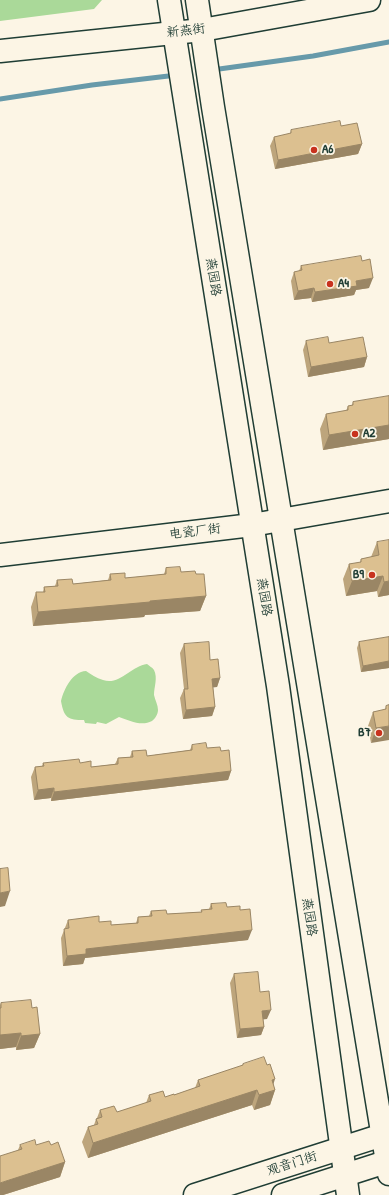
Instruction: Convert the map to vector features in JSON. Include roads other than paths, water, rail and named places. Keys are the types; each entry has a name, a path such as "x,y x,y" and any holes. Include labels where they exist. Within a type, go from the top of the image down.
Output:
{"main road":[{"name":"燕园路","path":"169,0 278,686 346,1185"},
{"path":"197,0 213,107 281,519 386,1134 388,1165"},
{"name":"新燕街","path":"0,51 202,30 370,0"},
{"name":"电瓷厂街","path":"0,556 252,525 389,501"},
{"name":"观音门街","path":"195,1195 386,1134"},
{"name":"观音门街","path":"283,1195 346,1185 388,1165"}],"waterway":[{"path":"212,70 313,56 389,42"},
{"path":"0,99 92,85 177,75"}],"place":[{"name":"A6","path":"314,150"},
{"name":"A4","path":"330,284"},
{"name":"A2","path":"355,434"},
{"name":"B9","path":"372,575"},
{"name":"B7","path":"379,733"}]}
